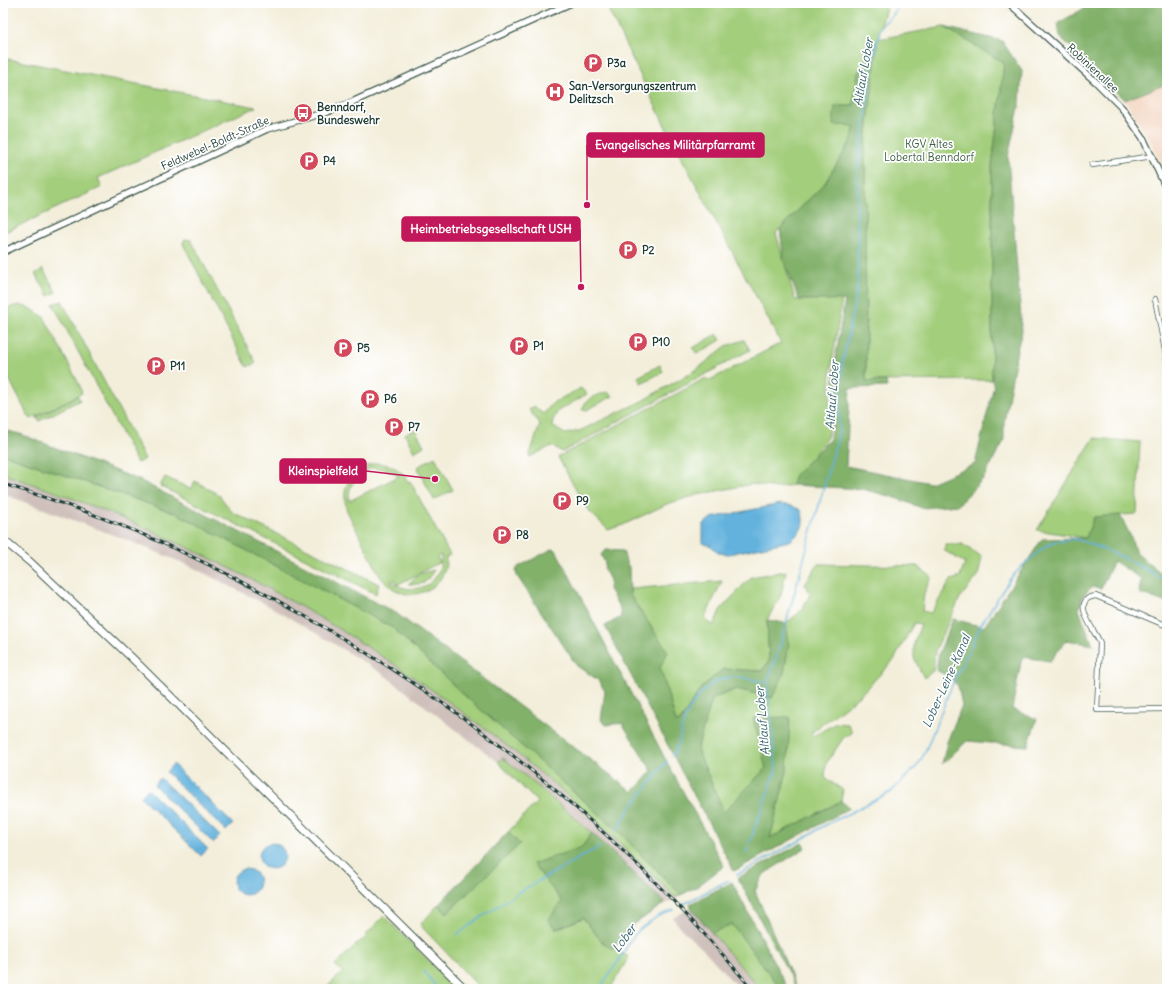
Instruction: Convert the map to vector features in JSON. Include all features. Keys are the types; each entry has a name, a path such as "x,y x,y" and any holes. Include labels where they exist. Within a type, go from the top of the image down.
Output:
{"main road":[{"path":"3,540 30,562 132,658 465,989"}],"street":[{"name":"Feldwebel-Boldt-Straße","path":"3,252 267,129 327,112 344,105 571,3"},
{"name":"Robinienallee","path":"1009,3 1096,82 1122,108 1143,138 1153,156 1167,190"},
{"path":"1092,165 1153,156"},
{"path":"1155,299 1167,361"},
{"path":"1167,626 1096,596 1086,600 1084,605 1086,619 1098,636 1100,644 1097,710 1167,709"}],"shaded area":[{"path":"1167,83 1166,174 1149,139 1125,100"},
{"path":"3,474 50,489 111,512 170,538 276,591 376,651 393,659 462,705 621,834 681,895 662,906 587,841 537,802 498,762 383,674 269,606 188,565 124,539 3,494"},
{"path":"691,908 760,989 739,989 705,951 686,934 673,918"}],"green space":[{"name":"KGV Altes Lobertal Benndorf","path":"605,3 887,3 878,39 944,27 1004,62 992,167 992,380 866,381 865,150 877,40 858,73 853,106 835,106 855,126 851,141 825,183 776,233 795,300 842,299 831,370 828,436 796,475 792,485 776,488 752,484 697,495 667,504 623,525 608,530 586,508 558,457 706,378 708,381 781,343 670,136"},
{"path":"1083,3 1167,3 1166,84 1125,100 1100,74 1060,37 1058,23 1085,8"},
{"path":"944,27 1002,41 1022,71 1020,103 1008,157 1022,331 1017,350 1004,423 1004,441 983,479 958,505 922,508 893,497 862,489 792,485 795,475 830,439 832,426 834,367 845,300 799,300 784,261 780,229 825,183 851,141 855,126 833,125 835,106 853,106 858,73 878,39 865,150 866,381 886,381 887,387 850,388 846,466 930,483 975,464 994,385 992,380 992,167 1004,63"},
{"path":"3,58 256,107 98,178 102,187 3,233"},
{"path":"184,240 191,240 256,363 247,367 183,244"},
{"path":"43,269 56,292 49,296 35,274"},
{"path":"62,301 145,459 137,463 53,304"},
{"path":"19,305 30,308 44,317 79,384 82,393 31,419 3,367 3,311 7,308"},
{"path":"717,334 721,340 697,354 693,348"},
{"path":"744,340 750,350 562,452 552,446 529,457 540,424 529,410 534,406 543,414 554,402 581,388 587,394 558,411 553,420 552,426 565,434 579,431 640,402 696,370 726,346"},
{"path":"660,365 663,372 641,383 638,377"},
{"path":"607,392 613,396 587,410 582,410 586,402 595,396"},
{"path":"78,396 80,400 39,421 37,417"},
{"path":"415,429 424,446 414,452 405,434"},
{"path":"3,430 20,434 139,480 396,613 633,792 652,771 622,723 606,725 601,720 605,691 598,680 577,666 517,576 516,571 518,567 552,549 556,550 670,768 724,866 698,886 681,895 621,834 463,694 393,628 178,514 3,454"},
{"path":"1094,438 1140,442 1137,514 1094,517 1086,538 1037,530"},
{"path":"3,454 178,514 393,628 463,694 621,834 681,895 675,897 590,815 536,769 413,677 349,635 216,561 147,529 76,500 3,474"},
{"path":"435,457 453,490 434,500 417,467"},
{"path":"375,463 386,464 398,470 408,482 410,481 450,555 446,557 445,568 441,578 428,590 421,593 408,594 397,591 386,583 381,578 347,511 345,502 346,486 353,475 366,466","holes":["372,468 386,469 399,476 349,501 350,490 354,480 362,473","441,555 440,565 437,574 426,586 409,589 400,587 391,582 395,580 397,585 440,562 437,557"]},
{"path":"165,477 191,489 195,481 219,495 232,512 379,584 376,594 160,486"},
{"path":"1120,515 1131,537 1136,553 1167,576 1167,603 1139,593 1141,579 1114,561 1101,588 1091,587 1083,596 1079,610 1093,645 1067,640 1050,661 1022,657 1012,709 1037,719 1028,746 967,741 942,764 947,742 962,705 958,686 949,677 936,670 939,653 953,619 984,627 1042,539 1086,538 1094,517"},
{"path":"945,544 962,544 982,557 978,576 960,598 935,651 933,671 924,678 914,658 914,643 921,624 914,623 894,660 858,697 811,733 813,736 836,723 848,724 852,733 844,737 826,764 825,778 843,790 841,801 770,839 787,771 790,717 766,768 724,813 697,749 712,699 737,689 772,698 789,643 786,623 799,613 811,594 805,584 818,564 917,566 932,577 924,593 922,611 931,613 951,580 960,577 965,563 945,551"},
{"path":"605,550 623,551 629,567 630,595 668,652 660,667 676,722 680,722 701,688 723,669 762,671 769,661 767,620 784,623 789,643 784,674 772,698 737,689 712,699 697,749 724,812 766,768 753,718 790,717 787,771 770,838 841,801 850,808 734,871 605,626 621,617 620,609 609,589 610,580 604,569 605,563 601,555"},
{"path":"434,570 424,583 408,584 419,574"},
{"path":"786,571 781,595 767,620 769,661 762,671 723,669 701,688 680,722 676,722 660,667 630,595 630,589 722,581 705,618 708,622 714,625 720,610 751,577"},
{"path":"503,758 592,833 582,847 533,864 562,901 556,929 583,918 604,944 629,957 610,989 481,989 420,925 438,905 447,913 519,844 508,832 537,802 498,762"},
{"path":"508,832 520,844 447,913 438,905"},
{"path":"592,833 665,903 633,925 613,949 604,944 583,918 556,929 548,920 562,901 533,864 582,847"},
{"path":"802,843 805,848 764,874 755,891 797,989 738,878"},
{"path":"732,882 788,989 781,989 732,924 712,933 691,908 690,904"},
{"path":"384,916 457,989 325,989 343,972 335,965 359,942 366,938 366,935"},
{"path":"732,924 781,989 760,989 712,933"}],"water":[{"path":"780,504 792,506 801,510 803,519 802,527 790,541 729,554 718,553 711,546 703,543 703,525 711,518"},
{"path":"173,764 233,824 226,831 166,772"},
{"path":"160,778 220,836 213,843 154,785"},
{"path":"148,789 208,849 201,856 141,797"},
{"path":"272,843 282,846 285,856 282,866 272,869 262,866 259,856 262,846"},
{"path":"246,869 255,873 259,882 255,891 246,895 237,891 233,882 237,873"}],"waterway":[{"name":"Altlauf Lober","path":"746,853 776,770 767,683 778,652 839,433 842,366 858,284 857,173 873,63 880,29 893,15 900,3"},
{"name":"Lober-Leine-Kanal","path":"737,875 822,827 891,792 918,765 925,752 953,683 982,623 1010,579 1021,567 1042,549 1053,542 1075,539 1125,558 1167,581"},
{"path":"672,756 679,742 683,724 690,708 709,686 716,681 734,677 767,683"},
{"path":"616,831 630,809 667,761"},
{"path":"457,935 519,892 599,847"},
{"name":"Lober","path":"682,905 729,880"},
{"name":"Lober","path":"599,989 632,938 640,929 658,916 674,910"},
{"path":"424,972 438,989"}],"railway":[{"path":"3,484 96,515 159,541 220,570 281,602 379,661 424,691 526,766 595,825 661,888 723,955 752,989"}],"place":[{"name":"P3a","path":"593,63"},
{"name":"San-Versorgungszentrum Delitzsch","path":"555,92"},
{"name":"Benndorf, Bundeswehr","path":"303,113"},
{"name":"P4","path":"309,161"},
{"name":"Evangelisches Militärpfarramt","path":"587,205"},
{"name":"P2","path":"628,250"},
{"name":"Heimbetriebsgesellschaft USH","path":"581,287"},
{"name":"P10","path":"638,342"},
{"name":"P1","path":"519,346"},
{"name":"P5","path":"343,348"},
{"name":"P11","path":"156,366"},
{"name":"P6","path":"370,399"},
{"name":"P7","path":"394,427"},
{"name":"Kleinspielfeld","path":"435,479"},
{"name":"P9","path":"562,501"},
{"name":"P8","path":"502,535"}]}
